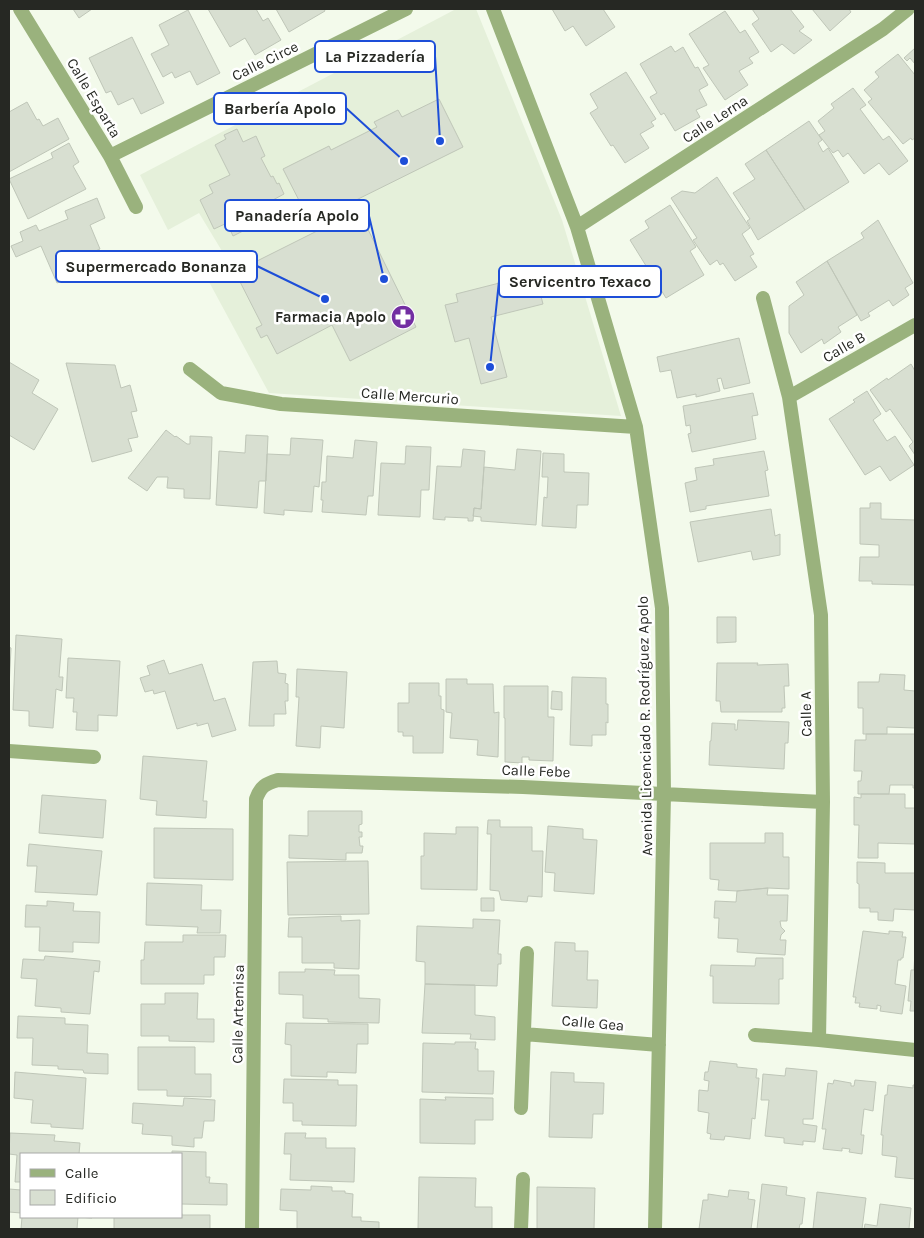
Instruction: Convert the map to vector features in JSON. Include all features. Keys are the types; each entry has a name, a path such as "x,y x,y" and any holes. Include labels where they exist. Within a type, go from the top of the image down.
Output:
{"street":[{"name":"Calle Esparta","path":"20,9 110,156 136,207"},
{"name":"Calle Circe","path":"110,156 406,9"},
{"name":"Avenida Licenciado R. Rodríguez Apolo","path":"493,9 577,227 636,427 662,608 664,794 655,1229"},
{"name":"Calle Lerna","path":"577,227 884,29 908,9"},
{"name":"Calle A","path":"763,298 790,396 821,615 823,802 819,1040"},
{"name":"Calle B","path":"790,396 915,325"},
{"name":"Calle Mercurio","path":"190,369 221,393 281,404 636,427"},
{"path":"9,752 94,757"},
{"name":"Calle Febe","path":"256,799 260,788 269,782 278,780 522,787 823,802"},
{"name":"Calle Artemisa","path":"252,1229 256,799"},
{"path":"521,1108 527,953"},
{"name":"Calle Gea","path":"524,1034 659,1044"},
{"path":"755,1035 915,1050"},
{"path":"521,1229 523,1179"}],"shaded area":[{"path":"456,9 476,9 562,220 621,416 269,393 208,280 231,266 199,213 168,230 140,175"}],"building":[{"path":"73,9 92,9 79,18"},
{"path":"208,9 256,9 263,21 268,18 281,40 255,55 245,38 230,47"},
{"path":"276,9 324,9 325,11 289,32"},
{"path":"552,9 603,9 615,27 586,46 573,26 565,31"},
{"path":"752,9 790,9 804,27 799,31 812,40 794,54 782,44 771,52 752,24 759,19"},
{"path":"812,9 849,9 851,12 830,31"},
{"path":"188,10 220,73 197,85 190,71 175,78 172,72 163,77 151,54 169,45 159,25"},
{"path":"725,11 740,33 745,30 759,52 749,58 753,63 739,71 748,85 725,100 703,68 709,65 689,34"},
{"path":"132,37 164,103 141,114 133,98 118,105 111,91 106,93 89,58"},
{"path":"671,46 675,52 683,47 695,68 698,67 708,85 699,90 707,105 696,110 700,117 675,131 664,113 661,115 650,97 657,93 640,64"},
{"path":"915,48 915,64 910,58 907,61 904,58"},
{"path":"898,54 915,75 915,138 912,140 911,138 903,144 868,102 872,99 864,90 879,77 875,72"},
{"path":"626,72 656,119 651,122 654,126 640,134 649,148 625,163 613,145 611,146 590,113 598,108 590,94"},
{"path":"853,88 866,105 860,109 883,140 889,136 908,161 889,175 879,163 864,174 848,153 843,157 838,150 833,153 819,135 825,131 818,121 834,108 831,104"},
{"path":"439,99 463,147 332,212 329,207 308,218 283,169 329,146 331,150 377,127 374,122 398,110 402,117"},
{"path":"27,102 37,120 39,119 43,126 58,118 69,139 9,172 9,112"},
{"path":"809,121 822,140 818,143 823,152 828,148 849,182 805,210 766,150"},
{"path":"237,129 243,142 256,136 265,156 261,158 271,177 273,176 277,184 279,183 284,194 271,201 278,214 266,220 264,215 243,225 245,230 233,236 227,223 214,229 200,200 213,193 209,185 230,175 215,145 226,139 224,135"},
{"path":"69,143 79,162 73,166 86,189 28,219 9,179 53,158 51,153"},
{"path":"766,150 805,210 758,240 747,221 750,219 733,193 755,179 745,164"},
{"path":"717,177 750,228 742,234 754,254 750,256 757,267 735,281 723,263 720,265 717,260 710,265 693,240 697,238 671,198 682,191 695,193"},
{"path":"97,198 105,218 90,225 100,249 79,258 85,271 57,283 41,246 16,257 11,246 23,241 20,232 36,225 39,231 68,219 65,211"},
{"path":"354,201 416,327 350,361 332,325 277,354 267,335 261,338 256,328 262,325 235,272 337,221 332,212"},
{"path":"670,205 696,247 690,251 704,275 666,298 630,240 649,228 645,221"},
{"path":"878,220 913,283 905,288 909,295 893,306 889,300 868,313 870,316 861,321 827,261 864,238 861,233"},
{"path":"827,261 857,315 838,327 841,332 824,344 822,339 801,353 789,333 789,306 804,295 796,282"},
{"path":"535,274 543,304 491,317 507,377 481,384 469,338 455,342 445,305 458,302 456,294"},
{"path":"739,338 750,383 724,389 721,378 717,379 720,391 696,397 696,394 677,398 671,370 660,372 657,357"},
{"path":"9,362 39,380 32,393 58,409 34,450 9,435"},
{"path":"66,363 115,365 121,388 130,385 137,411 131,412 138,437 128,439 132,451 92,462"},
{"path":"911,364 915,371 915,455 909,446 913,442 890,409 886,412 870,390"},
{"path":"867,391 881,414 873,420 887,441 895,436 914,465 890,481 880,466 865,475 829,419 855,402 853,400"},
{"path":"753,393 758,415 752,416 756,439 692,452 688,434 691,433 690,425 686,426 683,406"},
{"path":"166,430 187,444 190,444 190,436 212,437 210,499 184,498 184,489 167,488 168,477 157,477 147,491 128,478"},
{"path":"246,435 268,436 266,481 259,481 257,508 216,505 219,451 245,453"},
{"path":"291,438 323,440 319,487 314,486 312,512 284,510 284,515 264,513 267,454 290,455"},
{"path":"355,440 377,442 373,496 368,496 366,515 322,512 322,482 326,482 327,456 353,458"},
{"path":"406,446 431,447 429,490 421,490 420,517 378,515 381,463 405,464"},
{"path":"463,449 485,451 481,509 474,508 473,521 468,521 468,518 445,517 445,520 433,519 437,466 461,467"},
{"path":"517,449 541,451 536,525 481,521 481,517 473,516 474,508 481,509 484,467 515,470"},
{"path":"764,451 768,470 765,471 769,496 706,506 706,509 690,512 685,483 697,480 695,468 714,465 713,459"},
{"path":"543,453 564,454 564,472 589,473 588,505 577,505 576,528 542,526 544,497 547,498 548,477 542,477"},
{"path":"870,503 881,503 881,519 915,520 915,585 872,584 872,581 859,581 860,557 879,557 879,545 860,544 860,508 870,508"},
{"path":"771,509 775,536 780,534 780,555 753,560 751,551 698,562 690,522"},
{"path":"717,617 736,617 736,642 717,643"},
{"path":"16,635 62,639 59,677 63,677 62,691 56,689 53,728 29,726 29,711 13,710"},
{"path":"9,647 11,648 9,688"},
{"path":"68,658 120,661 117,716 98,715 98,731 76,730 77,712 73,712 74,698 66,698"},
{"path":"164,660 169,674 202,664 214,701 225,698 236,730 212,737 208,723 197,726 197,723 177,729 165,691 154,694 153,690 145,692 140,678 150,675 147,666"},
{"path":"277,661 278,673 286,674 285,683 288,684 288,701 285,701 286,714 274,714 274,726 249,726 253,662"},
{"path":"717,663 788,664 789,686 784,686 785,708 782,708 782,712 721,712 720,701 716,701"},
{"path":"297,669 347,672 344,728 321,726 320,748 296,746 299,697 296,697"},
{"path":"880,674 905,675 904,690 915,691 915,728 887,727 887,734 863,734 863,708 858,708 858,682 879,682"},
{"path":"572,677 606,678 608,723 606,722 606,735 592,735 592,746 570,745"},
{"path":"446,679 467,679 467,684 493,684 494,713 499,712 498,757 477,755 478,740 450,738 452,713 446,712"},
{"path":"409,683 439,683 441,709 444,710 443,753 413,753 413,736 403,736 403,732 398,732 398,703 409,703"},
{"path":"504,686 548,686 548,717 554,717 553,761 529,760 529,757 522,757 522,763 505,762"},
{"path":"552,691 562,692 562,710 551,709"},
{"path":"738,720 789,722 788,743 785,743 784,769 709,765 712,723 735,724 735,730 737,730"},
{"path":"866,734 915,734 915,788 913,788 913,785 890,785 889,794 858,794 858,781 861,781 862,771 854,771 855,740 866,740"},
{"path":"143,756 207,761 203,801 207,801 206,818 156,815 157,801 140,799"},
{"path":"861,794 905,794 905,808 915,808 915,844 878,843 878,858 858,858 859,825 854,825 854,797 861,798"},
{"path":"42,795 106,800 103,838 39,833"},
{"path":"308,811 362,811 362,824 359,825 359,832 362,832 362,837 359,837 360,846 363,846 362,853 346,853 346,860 289,858 289,835 308,836"},
{"path":"488,820 500,820 500,827 532,827 532,851 543,851 542,897 528,896 527,902 501,900 499,891 490,890 491,834 487,834"},
{"path":"548,826 583,829 583,839 597,840 594,894 554,891 555,873 545,872"},
{"path":"456,827 478,827 477,890 421,889 421,856 424,856 424,833 456,834"},
{"path":"154,828 233,829 233,880 154,878"},
{"path":"765,833 783,833 783,857 789,857 789,889 718,890 719,880 710,879 710,843 765,843"},
{"path":"29,844 102,851 97,895 35,892 37,866 27,866"},
{"path":"368,861 369,914 288,915 287,862"},
{"path":"857,862 885,863 885,873 915,873 915,910 894,909 893,921 878,920 878,912 870,912 870,908 859,908"},
{"path":"147,883 202,885 201,910 221,910 220,933 197,933 198,927 146,925"},
{"path":"768,888 767,895 788,895 787,921 780,921 781,927 785,931 781,935 780,940 786,940 785,955 737,952 738,939 718,938 719,918 714,918 715,901 736,902 737,891"},
{"path":"481,898 494,898 494,911 481,911"},
{"path":"47,901 74,903 73,911 100,912 99,943 73,942 73,952 39,951 40,927 25,927 26,905 47,906"},
{"path":"341,916 341,921 360,920 359,969 334,968 334,963 302,963 302,937 288,937 289,918"},
{"path":"473,919 500,920 498,954 501,954 501,964 498,964 497,986 425,984 425,962 416,961 417,926 473,928"},
{"path":"863,931 889,934 889,931 903,932 902,937 906,937 903,958 898,960 895,984 906,986 902,1014 880,1011 881,1006 877,1005 877,1009 859,1007 860,1003 855,1003 856,997 853,997"},
{"path":"183,935 226,935 225,957 214,957 214,975 204,975 204,984 141,984 141,960 144,960 145,942 183,942"},
{"path":"555,942 575,943 575,951 588,951 587,980 598,980 597,1008 552,1006"},
{"path":"915,951 915,1011 910,1011 911,1001 908,1001 911,970 914,970"},
{"path":"45,956 100,961 99,972 94,971 90,1014 61,1012 61,1008 35,1006 37,979 21,978 23,959 44,960"},
{"path":"756,958 783,958 783,979 779,979 779,1004 713,1003 713,976 710,976 711,965 755,966"},
{"path":"305,969 335,970 334,975 359,975 359,998 380,999 379,1023 328,1022 328,1019 303,1018 303,995 279,994 279,972 305,972"},
{"path":"425,984 475,985 475,1015 495,1017 495,1040 470,1039 471,1034 422,1033"},
{"path":"165,993 198,993 197,1019 214,1019 214,1042 169,1041 169,1036 141,1036 141,1004 165,1004"},
{"path":"18,1016 65,1018 65,1024 88,1025 87,1053 108,1054 108,1074 58,1069 58,1066 32,1065 33,1038 17,1038"},
{"path":"286,1023 368,1024 368,1044 357,1044 356,1073 327,1072 327,1077 291,1076 291,1045 285,1044"},
{"path":"455,1042 476,1042 475,1049 478,1049 478,1071 494,1071 493,1094 422,1092 423,1043 455,1044"},
{"path":"138,1047 195,1047 195,1074 211,1074 211,1097 167,1096 167,1090 138,1090"},
{"path":"710,1061 737,1064 737,1067 757,1069 756,1078 759,1078 755,1119 752,1118 750,1139 725,1136 724,1140 710,1139 711,1134 707,1133 709,1113 698,1111 699,1090 708,1091 709,1081 704,1080"},
{"path":"786,1068 817,1071 813,1119 803,1119 803,1124 817,1126 815,1142 803,1141 803,1145 784,1143 784,1138 765,1136 769,1100 761,1100 763,1074 785,1076"},
{"path":"15,1072 86,1078 83,1129 51,1127 51,1124 31,1123 33,1100 14,1098"},
{"path":"551,1072 574,1073 574,1082 604,1083 603,1114 593,1114 592,1138 549,1137"},
{"path":"284,1079 338,1080 338,1085 357,1085 356,1126 302,1125 302,1121 293,1121 293,1103 283,1103"},
{"path":"834,1080 851,1083 851,1086 854,1086 855,1080 876,1082 873,1111 864,1109 861,1135 864,1135 862,1154 849,1152 850,1149 842,1148 842,1151 823,1149 826,1129 822,1129 828,1083 833,1084"},
{"path":"888,1085 913,1088 913,1085 915,1085 915,1179 895,1177 897,1157 882,1155 883,1135 881,1135 885,1095 887,1095"},
{"path":"445,1097 493,1098 493,1120 475,1120 475,1144 420,1143 420,1099 446,1100"},
{"path":"184,1098 215,1100 214,1121 204,1121 202,1138 194,1138 194,1147 172,1145 172,1136 142,1134 143,1124 132,1123 133,1103 183,1106"},
{"path":"10,1133 55,1135 54,1141 80,1143 79,1153 20,1153 20,1182 15,1182 17,1155 9,1154"},
{"path":"285,1133 306,1133 305,1138 326,1138 326,1148 355,1148 354,1182 290,1180 291,1154 284,1154"},
{"path":"172,1151 206,1152 206,1177 210,1177 209,1183 227,1184 227,1205 182,1204 182,1153 172,1153"},
{"path":"419,1177 476,1178 475,1207 492,1207 492,1229 418,1229"},
{"path":"762,1184 787,1187 786,1195 805,1198 802,1224 800,1224 799,1229 757,1229"},
{"path":"311,1186 332,1187 332,1191 345,1191 345,1193 353,1194 352,1217 361,1217 361,1221 379,1222 379,1229 297,1229 297,1211 280,1210 281,1189 311,1190"},
{"path":"537,1187 595,1188 594,1229 537,1229"},
{"path":"9,1189 20,1190 20,1213 9,1212"},
{"path":"729,1190 749,1192 748,1199 755,1200 751,1229 699,1229 703,1200 708,1200 708,1194 728,1197"},
{"path":"817,1192 866,1198 862,1229 813,1229"},
{"path":"880,1204 911,1208 909,1229 864,1229 865,1224 877,1226"},
{"path":"182,1215 210,1215 210,1229 114,1229 114,1218 182,1218"},
{"path":"22,1218 78,1218 77,1229 21,1229"}],"place":[{"name":"La Pizzadería","path":"440,141"},
{"name":"Barbería Apolo","path":"404,161"},
{"name":"Panadería Apolo","path":"384,279"},
{"name":"Supermercado Bonanza","path":"325,299"},
{"name":"Farmacia Apolo","path":"403,317"},
{"name":"Servicentro Texaco","path":"490,367"}]}
